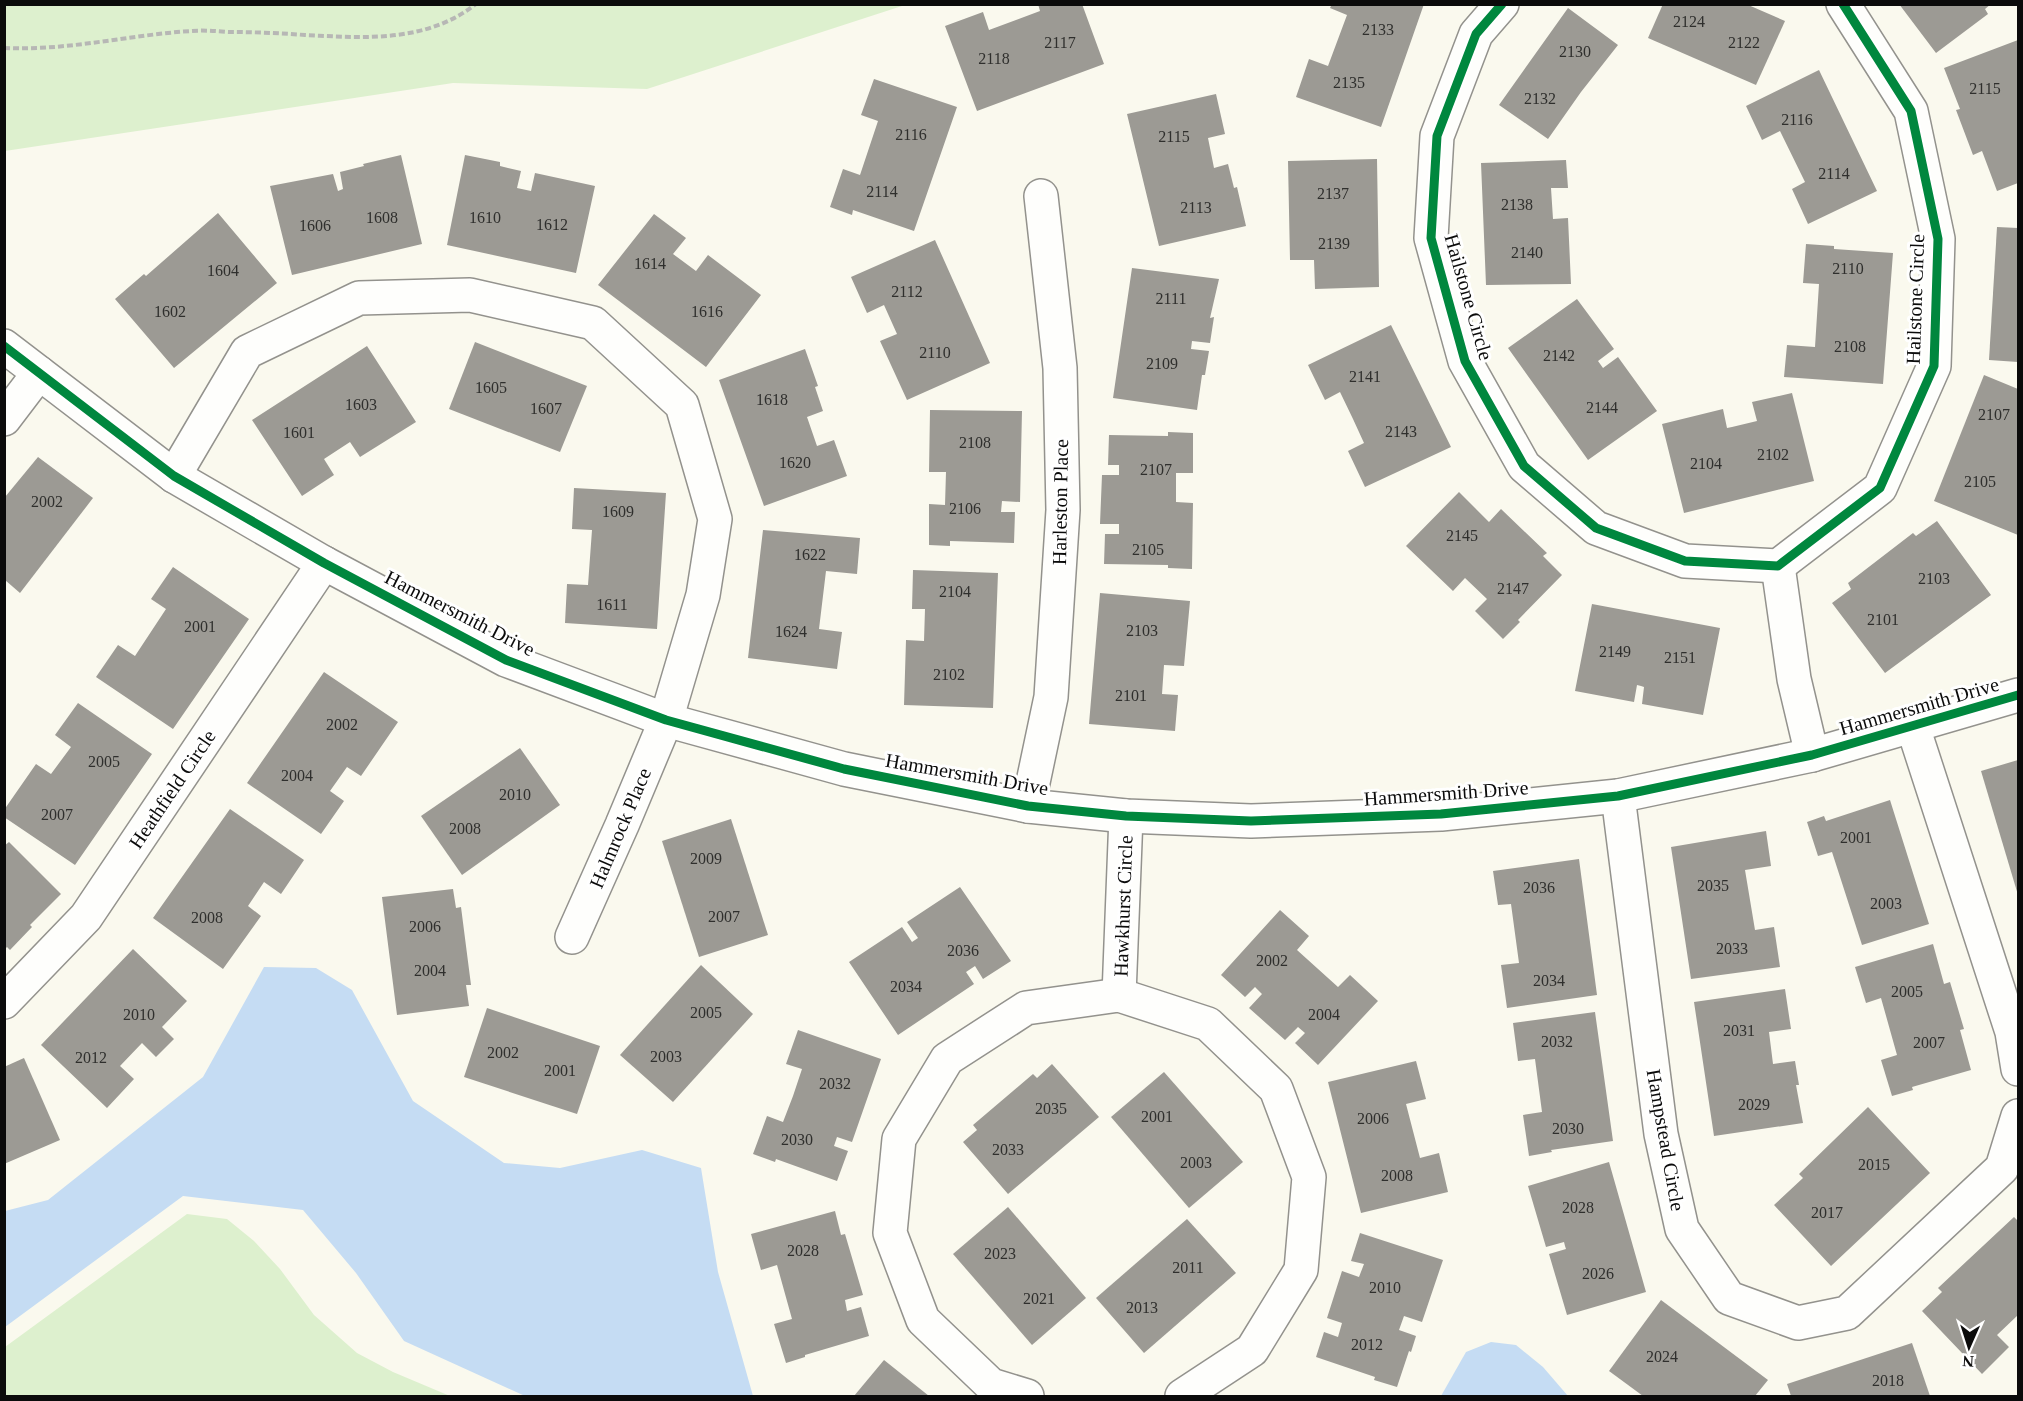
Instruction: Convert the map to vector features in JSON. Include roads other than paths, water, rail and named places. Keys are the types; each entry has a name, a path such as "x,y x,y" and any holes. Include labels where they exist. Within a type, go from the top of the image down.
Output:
{"street":[{"name":"Hailstone Circle","path":"1502,4 1476,34 1437,136 1431,238 1465,361 1524,466 1596,528 1685,561 1778,566 1880,488 1934,366 1938,239 1911,111 1843,4"},
{"name":"Harleston Place","path":"1028,806 1051,698 1063,510 1060,368 1041,196"},
{"name":"Halmrock Place","path":"174,476 247,352 359,297 470,295 593,323 681,405 715,519 704,595 666,720 572,937"},
{"name":"Hammersmith Drive","path":"4,346 174,476 324,563 506,660 666,720 844,769 1028,806 1126,816 1251,821 1441,814 1618,796 1812,755 2019,695"},
{"path":"4,419 39,373"},
{"name":"Heathfield Circle","path":"4,1002 86,917 324,563"},
{"path":"1778,566 1794,679 1812,755"},
{"path":"1913,727 2012,1032 2019,1069"},
{"name":"Hampstead Circle","path":"1618,796 1661,1134 1682,1229 1729,1298 1798,1323 1847,1313 2002,1168 2019,1116"},
{"name":"Hawkhurst Circle","path":"1119,995 1126,816"},
{"name":"Hawkhurst Circle","path":"1028,1396 991,1385 923,1320 890,1233 899,1139 947,1059 1026,1008 1119,995 1208,1024 1276,1089 1309,1177 1300,1270 1252,1350 1182,1396"}],"water":[{"path":"264,967 316,968 352,990 413,1101 504,1163 560,1168 642,1150 701,1168 718,1272 753,1396 525,1396 404,1341 356,1273 303,1210 183,1196 5,1327 5,1211 48,1200 203,1077"},
{"path":"1491,1342 1516,1345 1543,1367 1568,1396 1441,1396 1466,1352"}]}
